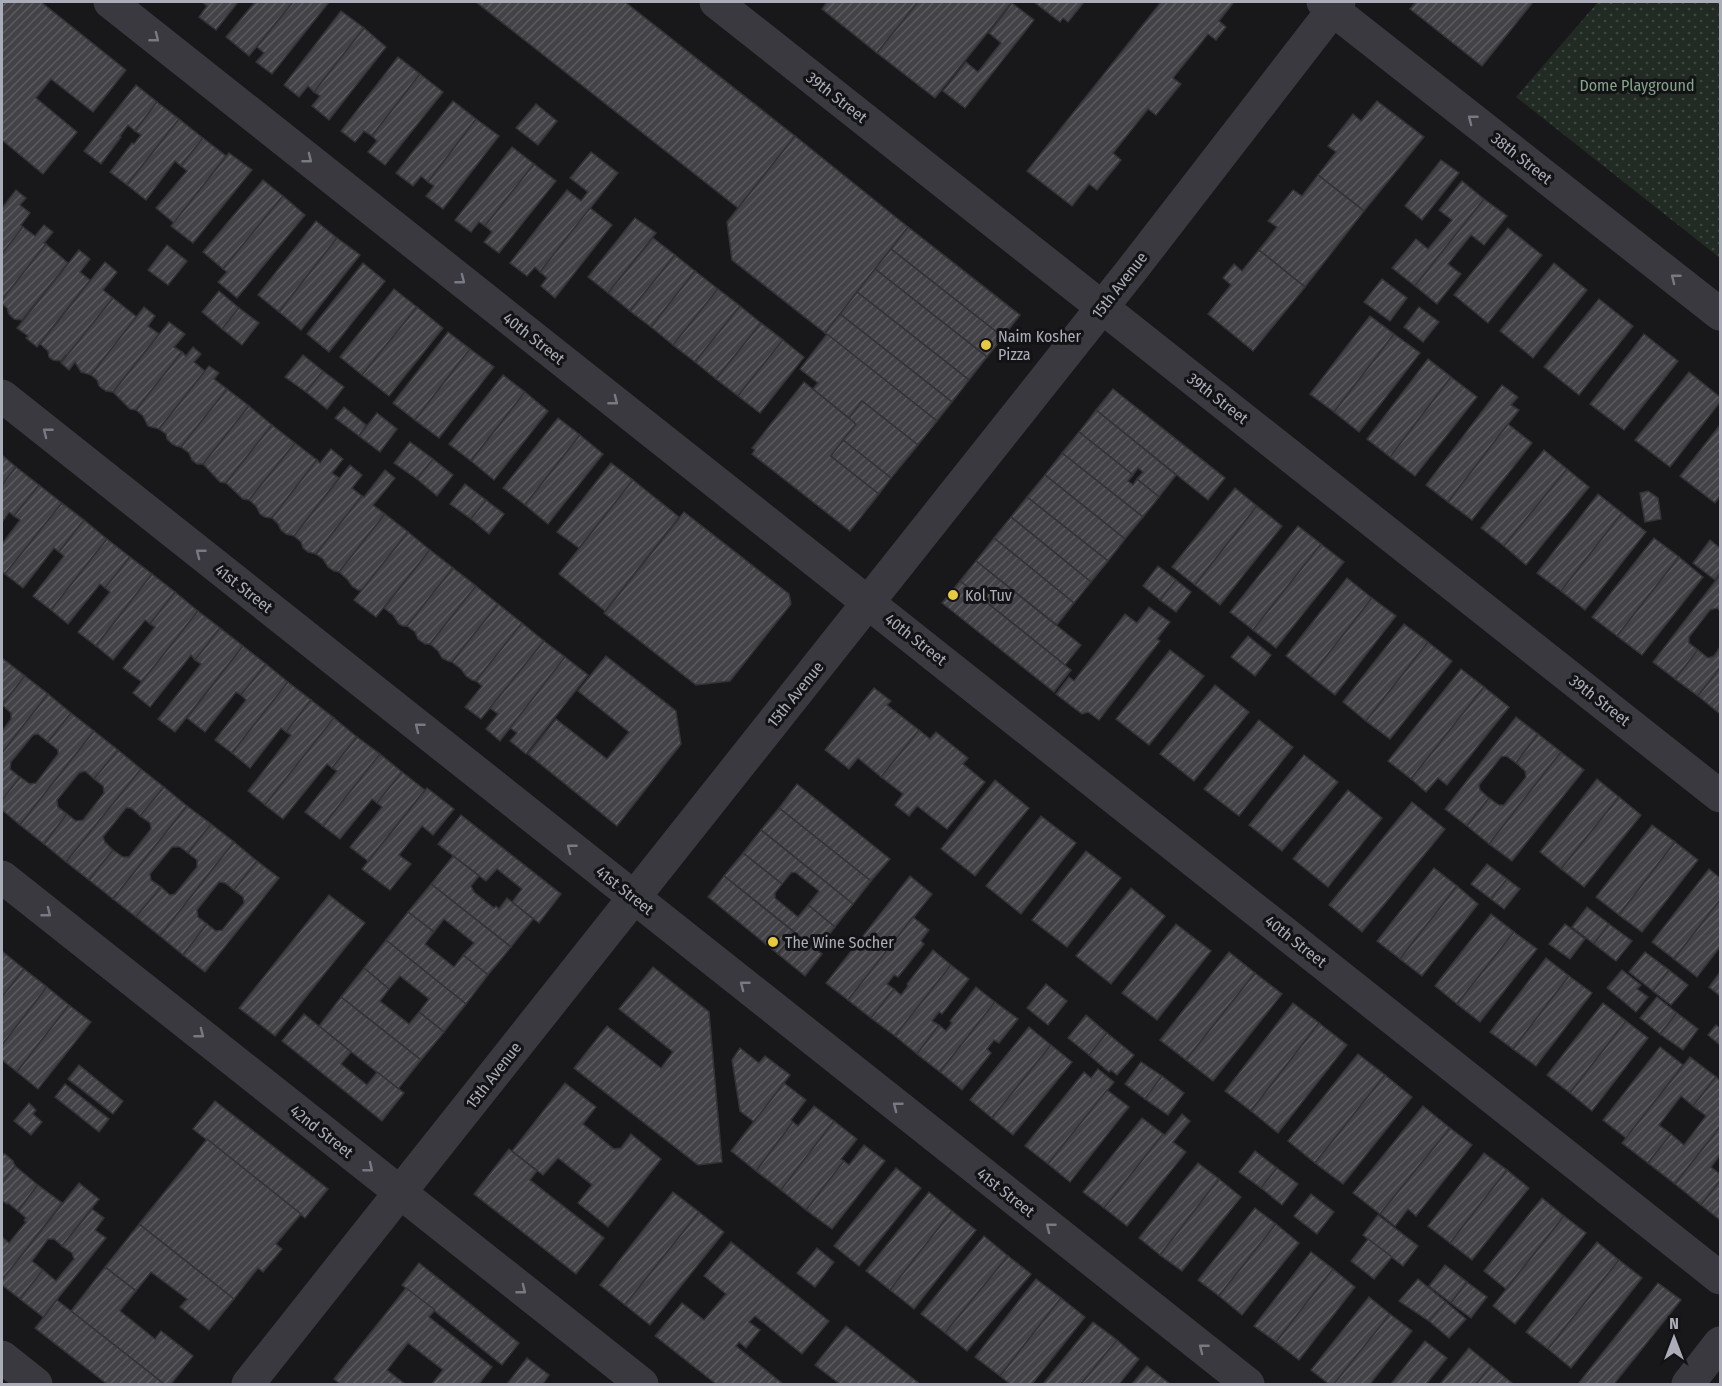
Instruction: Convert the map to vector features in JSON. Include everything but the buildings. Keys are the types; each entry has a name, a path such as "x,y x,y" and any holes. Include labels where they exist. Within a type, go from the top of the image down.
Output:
{"street":[{"name":"40th Street","path":"110,2 1720,1278"},
{"name":"39th Street","path":"716,2 1720,796"},
{"name":"15th Avenue","path":"248,1384 1102,308 1331,4"},
{"name":"38th Street","path":"1331,4 1720,314"},
{"name":"41st Street","path":"2,396 1248,1384"},
{"name":"42nd Street","path":"2,877 642,1384"},
{"path":"1688,1384 1720,1343"},
{"path":"2,1357 36,1384"}],"green space":[{"name":"Dome Playground","path":"1598,2 1720,2 1720,258 1516,97"}],"place":[{"name":"Naim Kosher Pizza","path":"986,345"},
{"name":"Kol Tuv","path":"953,595"},
{"name":"The Wine Socher","path":"773,942"}]}
